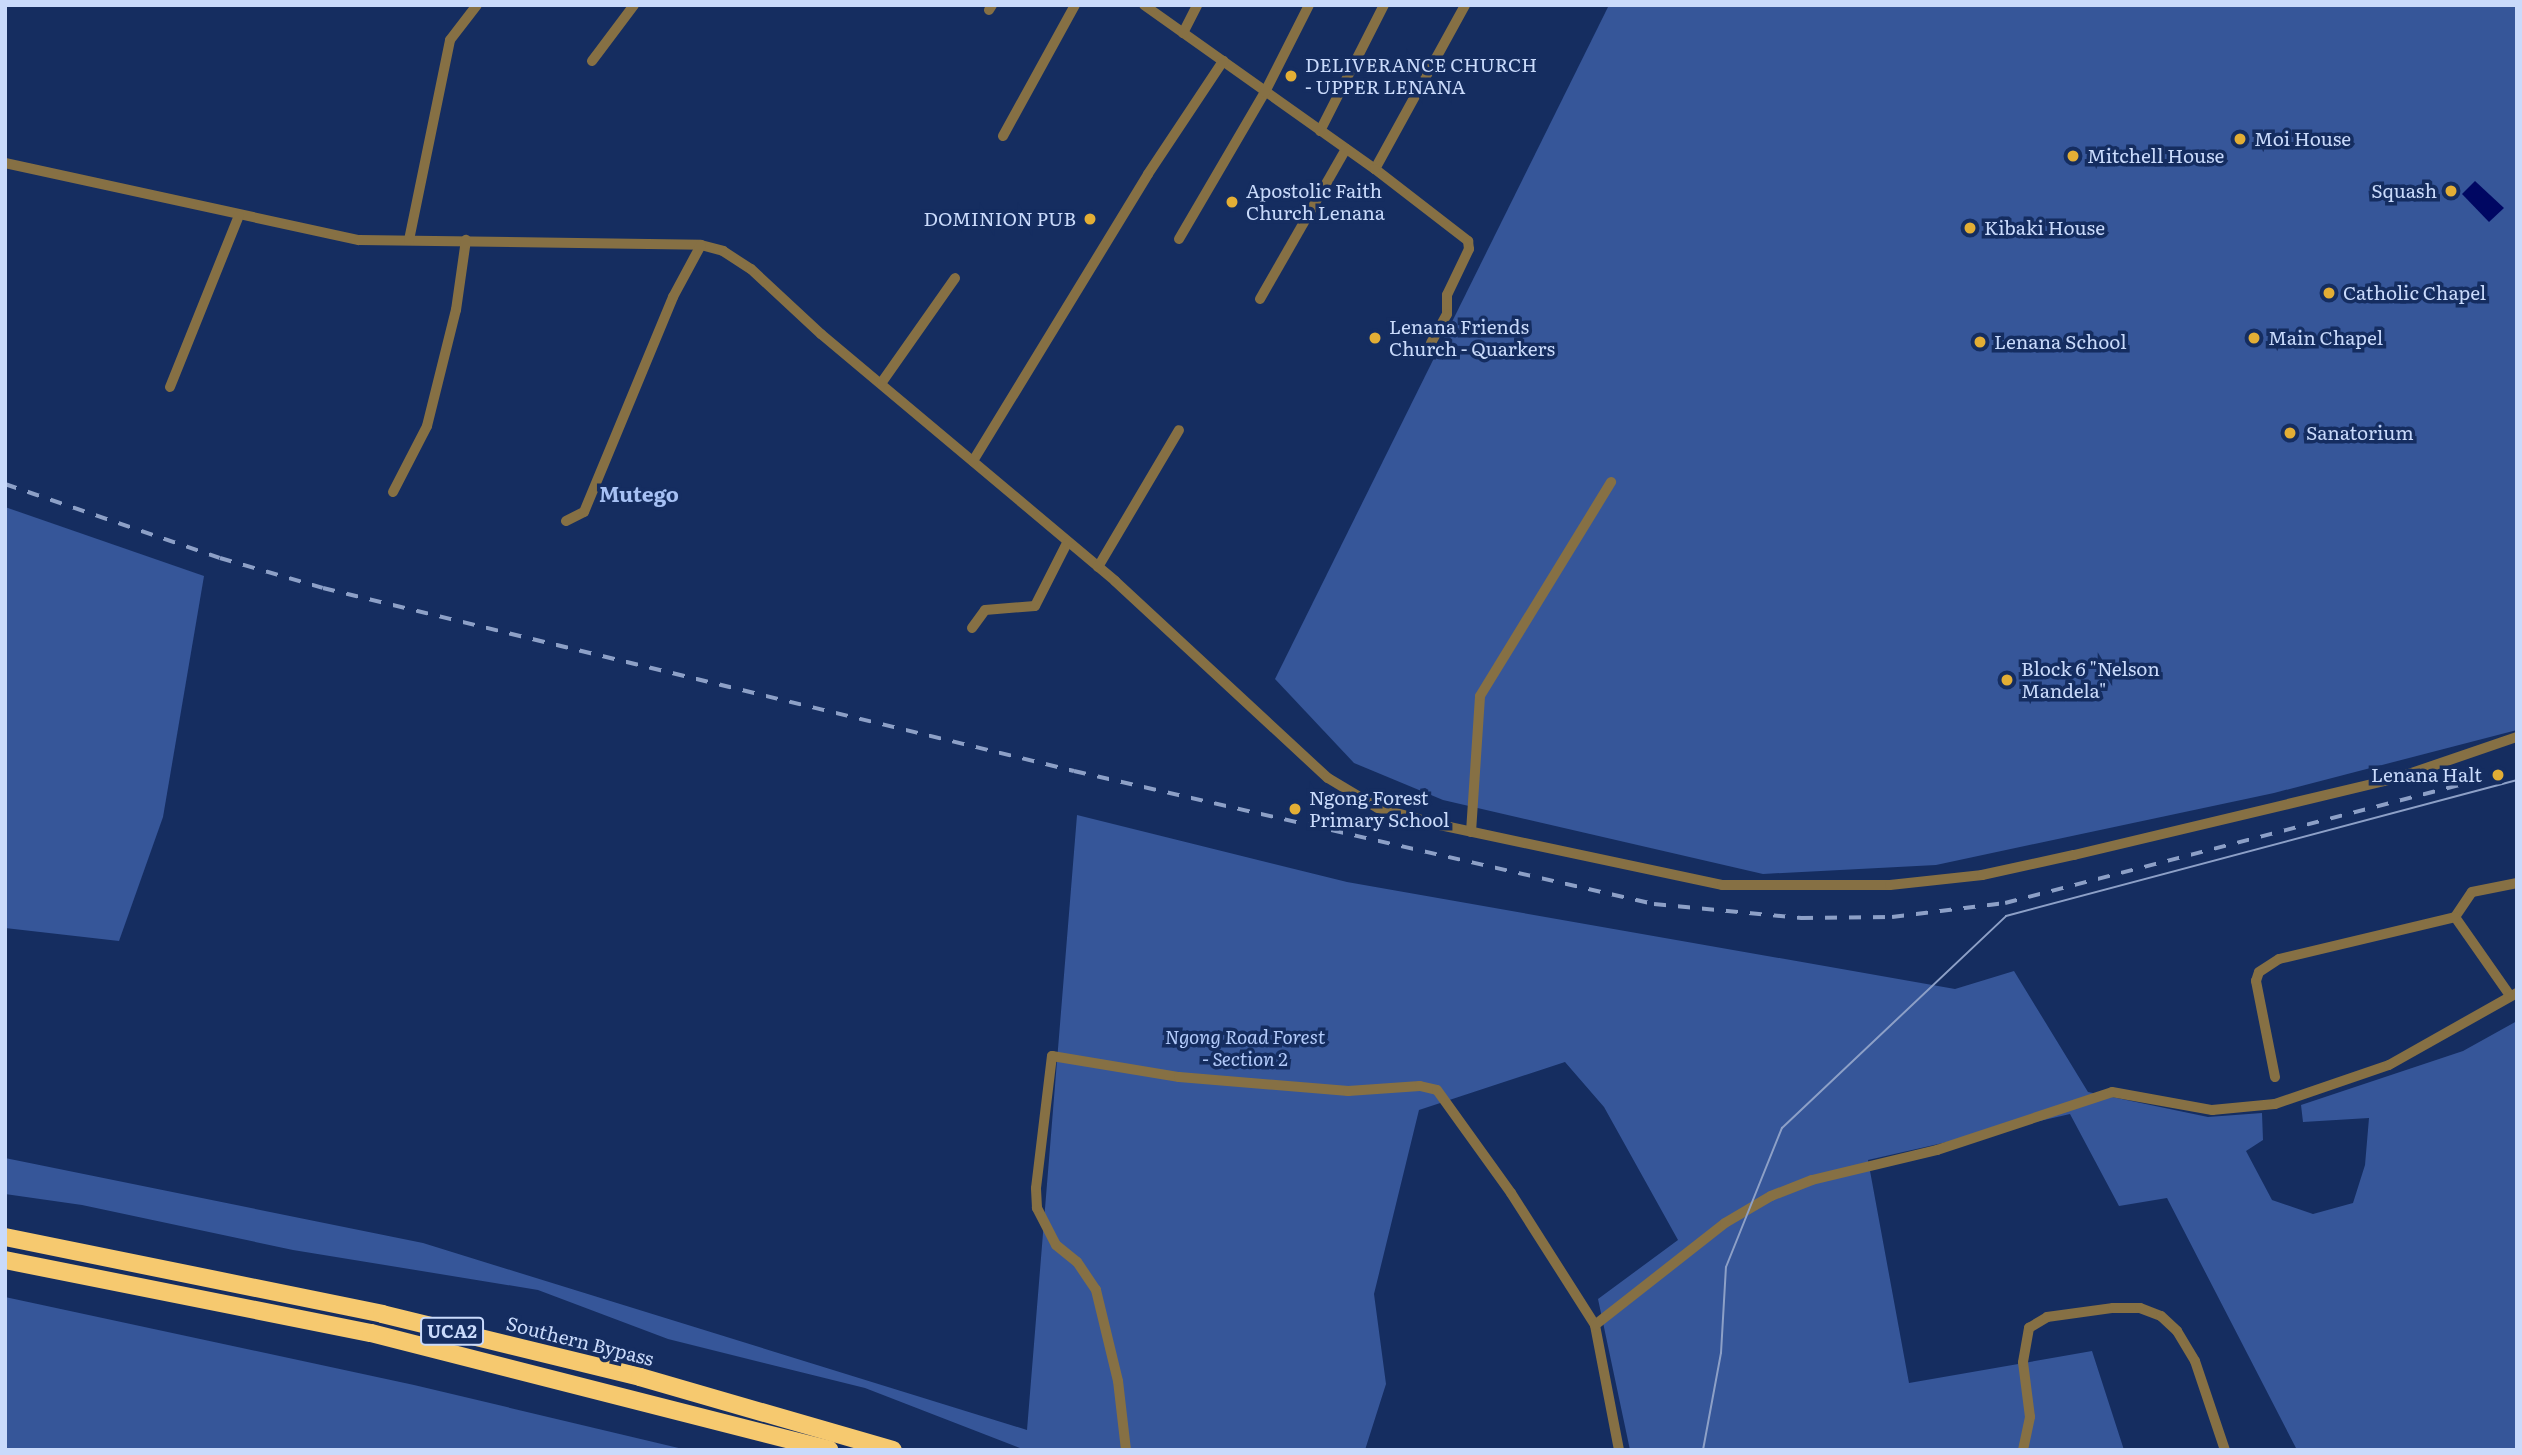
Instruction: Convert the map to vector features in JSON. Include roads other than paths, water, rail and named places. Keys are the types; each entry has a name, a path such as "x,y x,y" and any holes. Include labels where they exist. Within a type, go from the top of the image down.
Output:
{"highway":[{"name":"Southern Bypass","path":"5,1237 382,1314 640,1377 893,1450"},
{"name":"UCA2","path":"5,1260 371,1333 829,1450"}],"street":[{"path":"409,240 450,40 477,5"},
{"path":"592,61 634,5"},
{"path":"1003,136 1075,5"},
{"path":"1144,5 1375,169 1468,241 1469,249 1447,295 1447,314 1431,343"},
{"path":"1184,33 1197,5"},
{"path":"1179,239 1265,92 1309,5"},
{"path":"1320,131 1384,5"},
{"path":"1375,169 1465,5"},
{"path":"973,461 1147,174 1223,61"},
{"path":"1261,299 1346,149"},
{"path":"5,163 359,240 701,245 723,251 751,269 821,334 882,382 1098,567 1353,797 1409,818 1722,885 1890,886 1982,875 2062,858 2394,779 2517,737"},
{"path":"170,387 239,215"},
{"path":"393,492 427,426 456,310 466,240"},
{"path":"566,522 584,512 673,297 701,245"},
{"path":"882,382 955,278"},
{"path":"1098,567 1179,430"},
{"path":"1471,832 1480,696 1611,482"},
{"path":"972,628 985,610 1035,606 1067,543"},
{"path":"2275,1077 2256,990 2259,972 2279,959 2455,917 2472,892 2517,883"},
{"path":"1595,1325 1725,1223 1794,1186 1937,1150 2112,1092 2212,1110 2275,1104 2389,1065 2513,994 2455,917"},
{"path":"1126,1450 1118,1381 1096,1290 1077,1262 1056,1245 1037,1208 1052,1056 1179,1077 1348,1091 1420,1086 1437,1090 1511,1192 1595,1325 1619,1450"},
{"path":"2022,1450 2030,1418 2023,1362 2029,1328 2047,1317 2113,1308 2161,1316 2177,1331 2195,1361 2225,1450"}],"tram line":[{"path":"1703,1450 1721,1353 1726,1267 1782,1128 2006,916 2517,780"}],"railway":[{"path":"5,484 220,558 323,588 1074,771 1654,904 1801,918 1892,917 2005,903 2517,770"}],"place":[{"name":"DELIVERANCE CHURCH - UPPER LENANA","path":"1291,76"},
{"name":"Moi House","path":"2240,139"},
{"name":"Mitchell House","path":"2073,156"},
{"name":"Squash","path":"2451,191"},
{"name":"Apostolic Faith Church Lenana","path":"1232,202"},
{"name":"DOMINION PUB","path":"1090,219"},
{"name":"Kibaki House","path":"1970,228"},
{"name":"Catholic Chapel","path":"2329,293"},
{"name":"Lenana Friends Church - Quarkers","path":"1375,338"},
{"name":"Main Chapel","path":"2254,338"},
{"name":"Lenana School","path":"1980,342"},
{"name":"Sanatorium","path":"2290,433"},
{"name":"Block 6 \"Nelson Mandela\"","path":"2007,680"},
{"name":"Lenana Halt","path":"2498,775"},
{"name":"Ngong Forest Primary School","path":"1295,809"}],"district":[{"name":"Mutego","path":"639,493"}],"park label":[{"name":"Ngong Road Forest - Section 2","path":"1245,1048"}]}
